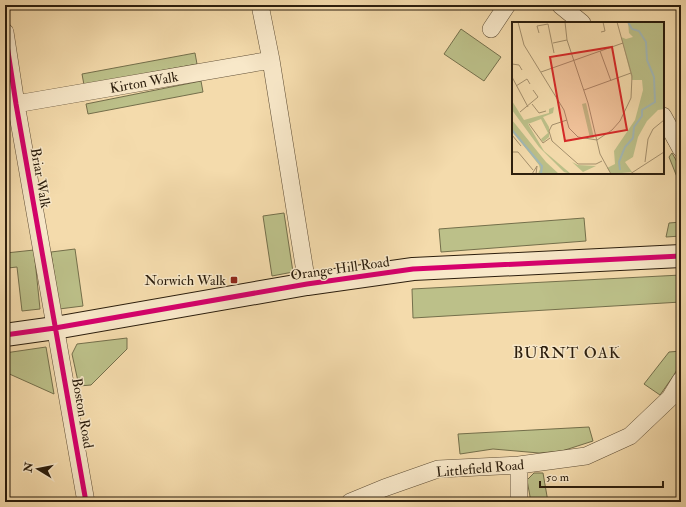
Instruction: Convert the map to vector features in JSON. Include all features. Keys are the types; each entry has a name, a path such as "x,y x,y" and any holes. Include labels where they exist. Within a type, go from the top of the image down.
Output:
{"street":[{"path":"260,5 271,60 307,284"},
{"path":"491,29 507,5"},
{"path":"560,5 581,22"},
{"name":"Briar Walk","path":"5,32 55,328"},
{"name":"Kirton Walk","path":"16,104 271,60"},
{"path":"664,118 681,150"},
{"name":"Orange Hill Road","path":"5,335 55,328 307,284 413,269 681,256"},
{"name":"Boston Road","path":"55,328 86,502"},
{"name":"Littlefield Road","path":"350,502 438,469 519,464 586,456 630,436 670,398 681,380"},
{"path":"519,464 519,502"}],"green space":[{"path":"461,29 501,57 484,81 444,54"},
{"path":"195,53 197,64 84,85 82,74"},
{"path":"201,81 203,92 88,114 86,104"},
{"path":"672,153 681,169 681,187 669,157"},
{"path":"284,213 293,272 272,276 263,216"},
{"path":"584,218 586,241 441,252 439,229"},
{"path":"681,222 681,236 666,237 669,223"},
{"path":"75,249 83,306 59,309 51,252"},
{"path":"34,250 40,309 22,311 17,267 8,268 6,253"},
{"path":"681,275 681,302 413,318 412,289"},
{"path":"127,338 127,349 91,385 79,386 72,354 77,344"},
{"path":"46,347 54,394 5,372 5,353"},
{"path":"681,351 681,362 660,395 644,384 669,352"},
{"path":"589,427 593,441 562,451 539,453 493,449 460,454 458,434"},
{"path":"534,473 543,473 548,502 531,502 527,480"}],"cycle path":[{"path":"5,32 16,104 86,502"},
{"path":"5,335 55,328 307,284 413,269 681,256"}],"place":[{"name":"Norwich Walk","path":"234,280"}],"district":[{"name":"BURNT OAK","path":"567,352"}]}
